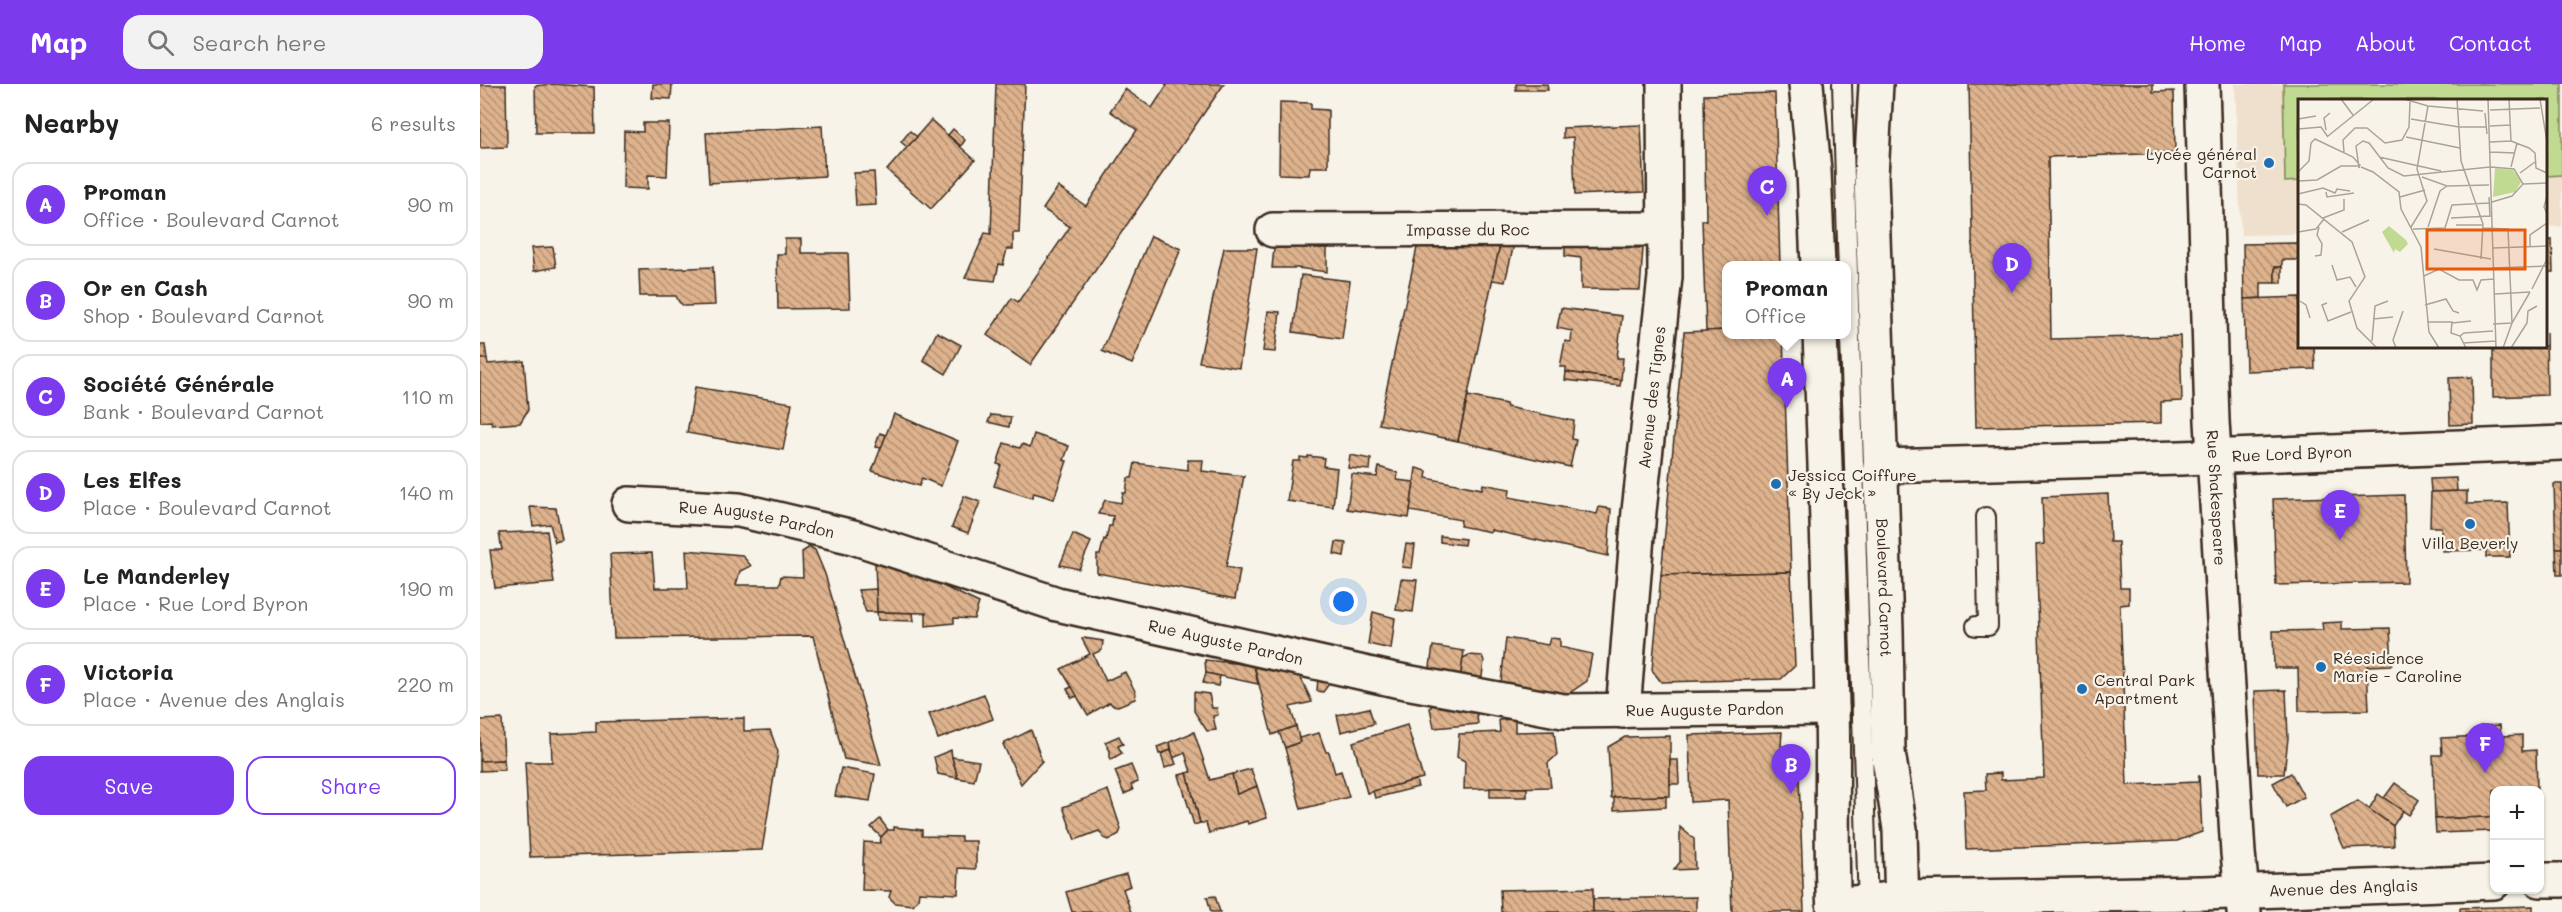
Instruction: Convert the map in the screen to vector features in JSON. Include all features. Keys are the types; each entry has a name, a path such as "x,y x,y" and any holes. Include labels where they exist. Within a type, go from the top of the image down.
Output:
{"street":[{"name":"Avenue des Tignes","path":"1623,711 1639,512 1665,277 1664,84"},
{"path":"1806,84 1814,171 1818,261"},
{"name":"Boulevard Carnot","path":"1876,84 1872,176 1887,630 1888,752 1900,828 1902,905"},
{"name":"Rue Shakespeare","path":"2202,84 2214,457 2243,901"},
{"name":"Impasse du Roc","path":"1273,230 1665,229"},
{"path":"1820,339 1833,708 1831,856 1834,908"},
{"name":"Rue Lord Byron","path":"1880,466 2214,457 2562,443"},
{"name":"Rue Auguste Pardon","path":"629,504 739,510 853,537 1056,604 1395,680 1563,711 1833,708"},
{"path":"2544,880 2562,880"},
{"name":"Avenue des Anglais","path":"1834,908 1902,905 2243,901 2490,882"}],"lane":[{"path":"1842,84 1848,261"},
{"path":"1850,339 1868,907"},
{"path":"1976,626 1988,626 1986,517"}],"shaded area":[{"name":"Lycée général Carnot","path":"2235,84 2562,84 2562,226 2547,227 2547,99 2298,99 2298,234 2241,235"}],"green space":[{"path":"2283,84 2562,84 2562,175 2547,176 2547,99 2298,99 2298,181 2285,182"}],"building":[{"path":"552,84 594,87 595,133 536,133 535,86"},
{"path":"653,84 672,84 671,99 652,98"},
{"path":"996,84 1025,84 1019,233 1013,233 1013,249 1007,249 1003,265 999,264 995,281 965,278 985,233 991,234"},
{"path":"1165,84 1224,84 1030,365 987,335 1012,298 1018,302 1070,227 1043,209 1058,187 1086,206 1137,130 1110,111 1125,89 1152,108 1167,85"},
{"path":"1516,84 1547,84 1548,90 1516,90"},
{"path":"1969,84 2153,84 2153,92 2174,91 2175,153 2048,157 2051,339 2180,336 2182,401 2161,402 2161,423 1976,427"},
{"path":"480,85 506,85 507,147 480,148"},
{"path":"1775,93 1780,261 1722,261 1722,330 1706,331 1702,220 1706,220 1704,95"},
{"path":"1280,102 1311,103 1311,109 1328,110 1328,167 1310,167 1309,175 1279,174"},
{"path":"931,120 975,160 931,209 887,170"},
{"path":"643,123 669,123 667,176 648,175 648,189 623,188 624,131 643,132"},
{"path":"1641,125 1644,192 1575,195 1573,137 1563,138 1563,128"},
{"path":"822,126 825,176 709,183 706,133"},
{"path":"953,129 965,140 961,146 948,135"},
{"path":"910,131 917,137 907,147 901,142"},
{"path":"874,172 876,205 856,206 854,173"},
{"path":"1151,236 1181,249 1132,364 1102,351"},
{"path":"785,239 801,239 801,253 848,253 850,308 778,309 777,254 785,254"},
{"path":"2552,240 2553,272 2547,272 2547,241"},
{"path":"1418,243 1500,245 1458,441 1379,424"},
{"path":"2298,243 2298,260 2282,260 2282,267 2275,267 2275,283 2261,283 2261,298 2244,299 2243,244"},
{"path":"1514,244 1505,282 1492,280 1500,245"},
{"path":"1327,245 1327,272 1297,268 1272,268 1274,248"},
{"path":"1565,246 1643,248 1640,290 1581,289 1581,258 1565,256"},
{"path":"553,247 556,267 534,271 531,248"},
{"path":"1224,248 1257,248 1239,368 1199,362"},
{"path":"713,267 715,305 684,306 676,296 640,296 639,270"},
{"path":"2275,267 2282,267 2282,283 2275,283"},
{"path":"1301,275 1350,281 1342,339 1293,332"},
{"path":"2298,297 2298,348 2314,348 2315,369 2246,371 2244,299"},
{"path":"1561,308 1622,316 1617,358 1623,358 1621,380 1566,372 1566,367 1560,367 1565,341 1571,342 1572,331 1557,328"},
{"path":"1268,311 1280,312 1275,352 1263,351"},
{"path":"1722,330 1722,339 1783,339 1791,572 1661,575 1684,332"},
{"path":"937,332 961,345 946,374 923,360"},
{"path":"480,345 485,345 487,359 480,359"},
{"path":"2493,348 2546,348 2547,395 2493,397"},
{"path":"480,359 487,359 488,364 524,361 528,410 520,423 492,425 491,421 480,422"},
{"path":"1566,372 1621,380 1620,386 1565,380"},
{"path":"2472,377 2473,424 2450,425 2449,378"},
{"path":"695,387 792,403 783,450 687,433"},
{"path":"1468,396 1574,421 1572,439 1576,440 1570,467 1458,441"},
{"path":"894,414 958,441 941,486 922,478 919,486 872,471"},
{"path":"991,415 1011,417 1009,427 988,422"},
{"path":"880,433 886,435 881,448 875,447"},
{"path":"1034,434 1069,446 1064,460 1067,461 1054,499 1034,493 1032,498 994,486 1001,465 997,464 1004,443 1020,448 1022,444 1030,447"},
{"path":"1350,455 1371,459 1370,470 1348,468"},
{"path":"1308,456 1324,458 1323,466 1337,468 1333,507 1287,501 1293,461 1300,461 1300,457 1308,458"},
{"path":"1188,460 1203,460 1202,471 1244,476 1226,567 1240,570 1235,599 1097,573 1097,555 1100,555 1109,526 1112,526 1113,516 1098,514 1105,500 1121,503 1123,493 1126,493 1128,478 1132,478 1135,463 1188,470"},
{"path":"1379,467 1398,473 1397,480 1414,482 1409,518 1347,509 1352,474 1377,477"},
{"path":"1416,468 1427,471 1426,478 1482,489 1483,484 1510,489 1509,497 1597,514 1599,507 1611,509 1608,556 1491,530 1491,532 1460,526 1461,520 1410,511"},
{"path":"2456,478 2457,491 2431,492 2430,479"},
{"path":"2554,484 2562,484 2562,548 2556,548"},
{"name":"Villa Beverly","path":"2467,491 2467,504 2508,503 2510,557 2486,557 2486,550 2442,551 2441,527 2430,527 2431,492"},
{"name":"Central Park Apartment","path":"2108,494 2110,542 2118,542 2120,588 2129,588 2129,604 2120,605 2127,785 2198,782 2199,775 2202,832 2177,841 1966,849 1964,791 1986,790 1985,774 2001,773 2001,780 2044,778 2036,545 2044,544 2042,497"},
{"path":"2404,495 2406,582 2276,585 2273,499"},
{"path":"964,496 980,502 968,533 952,527"},
{"path":"530,507 556,508 562,540 555,542 550,524 533,526"},
{"path":"547,531 554,583 495,588 490,550 502,550 499,533"},
{"path":"1073,534 1091,542 1079,569 1060,565"},
{"path":"1440,536 1465,539 1464,545 1440,542"},
{"path":"1336,542 1346,543 1344,556 1334,554"},
{"path":"1406,544 1415,545 1412,568 1402,567"},
{"path":"810,547 815,550 825,574 881,765 844,759 813,636 614,638 610,554 652,553 655,588 688,588 686,550 742,555 751,566 740,571 736,585 779,585 781,576 803,577 802,552"},
{"path":"2556,548 2562,548 2562,575 2557,575"},
{"path":"875,563 941,585 979,603 974,619 954,618 954,623 926,626 926,613 877,612"},
{"path":"1791,572 1795,666 1781,679 1661,682 1652,670 1661,575"},
{"path":"1401,579 1417,580 1413,612 1396,610"},
{"path":"876,589 877,612 866,612 858,590"},
{"path":"877,612 913,613 914,621 878,620"},
{"path":"1373,612 1395,618 1391,649 1368,644"},
{"name":"Réesidence Marie - Caroline","path":"2342,622 2342,629 2390,628 2392,665 2367,666 2369,710 2299,711 2298,668 2274,668 2273,631 2323,630 2322,623"},
{"path":"1506,638 1548,645 1550,638 1560,639 1560,647 1592,654 1587,681 1568,694 1501,683"},
{"path":"1082,639 1103,641 1102,650 1093,654 1106,681 1125,672 1136,693 1135,699 1118,706 1110,702 1088,715 1061,669 1090,654"},
{"path":"1433,646 1464,651 1460,681 1429,674"},
{"path":"1469,655 1482,656 1484,661 1481,684 1460,681 1463,658"},
{"path":"1205,660 1254,665 1258,684 1206,673"},
{"path":"1254,665 1299,674 1312,702 1290,707 1296,726 1272,735"},
{"path":"1206,673 1220,676 1218,686 1203,683"},
{"path":"1318,678 1332,680 1323,692 1317,691"},
{"path":"1072,687 1077,696 1072,698 1067,689"},
{"path":"2286,690 2288,738 2284,774 2258,774 2255,691"},
{"path":"1194,692 1209,694 1212,708 1217,708 1218,715 1213,716 1216,730 1207,731 1194,711"},
{"path":"984,694 993,719 938,739 929,714"},
{"path":"1435,702 1476,708 1478,724 1434,728 1430,708"},
{"path":"1369,708 1374,724 1341,732 1337,715"},
{"path":"744,718 744,731 770,730 778,752 762,850 530,857 525,762 552,762 551,734 596,732 596,722"},
{"path":"502,719 504,760 480,761 480,720"},
{"path":"1515,719 1515,732 1554,731 1557,755 1548,763 1551,787 1464,789 1465,761 1457,757 1459,734 1500,732 1499,720"},
{"path":"1407,725 1423,778 1367,793 1353,742"},
{"path":"2500,725 2501,736 2522,735 2522,751 2536,750 2537,786 2490,786 2490,817 2435,819 2433,755 2442,755 2441,738 2482,736 2481,726"},
{"path":"1296,726 1300,742 1285,748 1279,732"},
{"path":"1031,730 1042,761 1021,784 1003,744"},
{"path":"1194,732 1210,780 1232,774 1237,794 1257,786 1267,818 1248,824 1247,821 1209,833 1206,823 1200,823 1187,773 1191,772 1185,753 1173,758 1170,742"},
{"path":"1782,732 1781,746 1798,750 1804,912 1732,912 1728,800 1691,802 1689,735"},
{"path":"1319,733 1326,752 1329,752 1335,773 1341,771 1349,797 1301,809 1285,748 1300,742 1299,738"},
{"path":"1119,736 1123,744 1118,746 1122,753 1110,760 1110,751 1105,742"},
{"path":"1670,736 1670,796 1611,798 1608,747 1625,737"},
{"path":"1170,742 1171,750 1159,754 1157,747"},
{"path":"951,750 958,778 938,774 934,757"},
{"path":"1171,750 1176,764 1165,768 1161,754"},
{"path":"952,757 979,761 974,781 958,778"},
{"path":"504,760 505,770 480,771 480,761"},
{"path":"1670,760 1678,760 1679,784 1670,784"},
{"path":"1131,765 1138,782 1131,785 1133,790 1124,794 1115,771"},
{"path":"841,768 875,774 870,801 835,796"},
{"path":"1251,769 1257,786 1237,794 1232,774"},
{"path":"1187,773 1200,823 1194,825 1179,775"},
{"path":"2291,773 2304,797 2286,807 2273,783"},
{"path":"1416,780 1418,787 1375,798 1373,791"},
{"path":"2395,783 2419,800 2409,815 2384,798"},
{"path":"1490,788 1527,788 1527,797 1490,797"},
{"path":"1108,790 1121,829 1119,834 1109,840 1104,838 1099,831 1075,840 1063,807"},
{"path":"2378,794 2403,811 2393,826 2369,809"},
{"path":"1666,796 1666,807 1614,810 1614,797"},
{"path":"2358,801 2393,826 2394,846 2344,848 2330,817"},
{"path":"2490,817 2490,831 2436,833 2435,819"},
{"path":"880,819 888,830 881,837 871,827"},
{"path":"894,827 922,830 922,836 961,837 961,841 976,841 976,869 959,868 958,894 919,892 918,899 913,905 895,903 889,897 891,891 862,890 864,842 880,843 881,837 888,830 894,830"},
{"path":"1680,827 1694,839 1695,869 1674,870 1680,862"},
{"path":"1126,874 1130,886 1123,889 1131,912 1072,912 1066,892"},
{"path":"1593,888 1593,912 1501,912 1500,890"},
{"path":"1215,896 1220,912 1211,912 1207,897"},
{"path":"1696,897 1696,912 1593,912 1593,899"},
{"path":"2533,906 2533,912 2460,912 2460,908"}],"place":[{"name":"Lycée général Carnot","path":"2269,163"},
{"name":"Société Générale","path":"1767,216"},
{"name":"Les Elfes","path":"2012,293"},
{"name":"Proman","path":"1787,408"},
{"name":"Jessica Coiffure « By Jeck »","path":"1776,484"},
{"name":"Villa Beverly","path":"2470,524"},
{"name":"Le Manderley","path":"2340,540"},
{"name":"Réesidence Marie - Caroline","path":"2321,667"},
{"name":"Central Park Apartment","path":"2082,689"},
{"name":"Victoria","path":"2485,773"},
{"name":"Or en Cash","path":"1791,794"}]}
